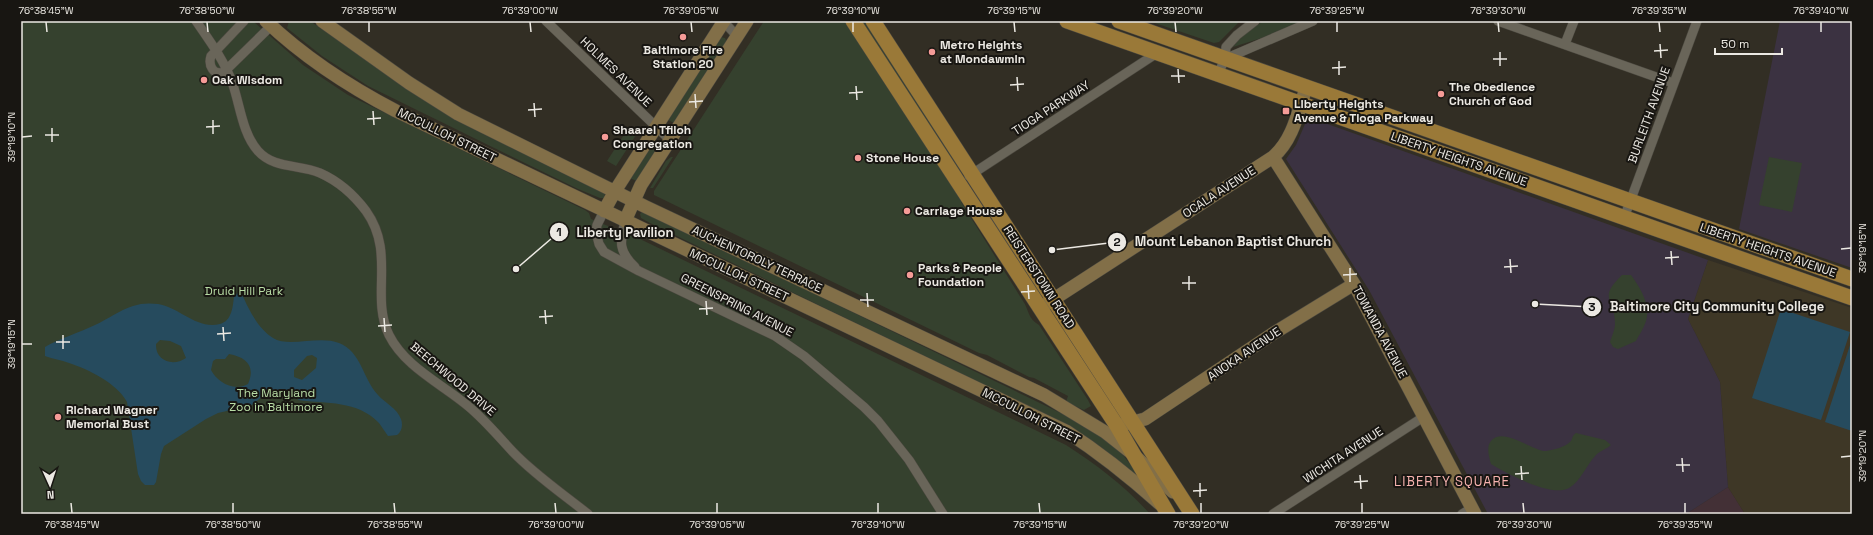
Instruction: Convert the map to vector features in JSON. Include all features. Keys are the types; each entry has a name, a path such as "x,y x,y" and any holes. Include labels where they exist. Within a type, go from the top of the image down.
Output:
{"main road":[{"name":"AUCHENTOROLY TERRACE","path":"322,21 447,108 633,200 1044,395 1102,430 1134,455 1184,501"},
{"path":"604,211 615,191 724,21"},
{"path":"625,221 633,200 641,185 747,21"},
{"name":"REISTERSTOWN ROAD","path":"854,21 1117,426 1167,512"},
{"name":"REISTERSTOWN ROAD","path":"873,21 1192,514"},
{"name":"LIBERTY HEIGHTS AVENUE","path":"1067,21 1852,298"},
{"name":"LIBERTY HEIGHTS AVENUE","path":"1119,21 1852,279"},
{"name":"MCCULLOH STREET","path":"271,23 315,62 357,90 396,111 1066,431 1119,468 1167,512"},
{"name":"OCALA AVENUE","path":"1040,308 1282,150 1288,140 1306,88"},
{"name":"TOWANDA AVENUE","path":"1273,157 1354,284 1425,416 1470,512"},
{"name":"ANOKA AVENUE","path":"1117,426 1134,423 1145,419 1274,334 1354,284"}],"street":[{"path":"196,21 215,50"},
{"path":"244,21 215,50 210,59 211,67 220,74 227,70 271,23"},
{"name":"HOLMES AVENUE","path":"546,21 670,140"},
{"path":"724,21 737,36"},
{"path":"1218,74 1225,59 1226,47 1245,28 1255,21"},
{"path":"1225,59 1313,21"},
{"path":"1498,21 1673,83"},
{"path":"1566,44 1574,21"},
{"name":"BURLEITH AVENUE","path":"1624,218 1697,21"},
{"name":"TIOGA PARKWAY","path":"958,183 1157,53"},
{"name":"BEECHWOOD DRIVE","path":"227,70 233,84 246,130 258,151 268,159 277,163 319,173 332,180 345,188 367,213 382,249 383,312 388,333 394,344 411,363 468,406 485,421 528,465 588,514"},
{"name":"GREENSPRING AVENUE","path":"604,211 596,228 596,236 600,247 610,257 776,336 804,356 864,407 878,422 909,460 943,514"},
{"name":"GREENSPRING AVENUE","path":"625,221 621,236 622,249 627,258 638,271"},
{"name":"WICHITA AVENUE","path":"1273,514 1425,416"}],"shaded area":[{"path":"1780,21 1852,21 1852,268 1739,229"},
{"path":"1308,117 1708,260 1688,319 1720,382 1728,487 1686,514 1488,514 1369,290 1286,159 1296,145"},
{"path":"1708,260 1852,308 1852,514 1745,514 1728,487 1720,382 1688,319"},
{"path":"1728,487 1745,514 1686,514"}],"green space":[{"name":"Druid Hill Park","path":"21,21 253,21 303,65 348,95 585,210 589,213 591,219 640,239 1066,445 1110,476 1131,494 1150,514 21,514"},
{"path":"289,21 310,21 444,113 605,193 604,198 600,198 578,189 368,86 322,56 287,28"},
{"path":"764,21 848,21 964,199 961,202 1025,304 1031,317 1035,323 1039,325 1091,406 1084,410 1066,402 1068,396 1034,378 1029,377 987,355 979,353 654,195 654,191"},
{"path":"860,21 865,21 948,147 963,173 960,173"},
{"path":"1149,21 1240,21 1219,42 1214,43"},
{"path":"1263,21 1302,21 1268,36 1233,47 1242,36"},
{"path":"721,37 725,38 727,42 674,123 668,120"},
{"path":"627,130 638,132 616,166 607,161"},
{"path":"653,141 658,141 660,145 637,181 629,178"},
{"path":"673,157 653,188 650,188 666,161"},
{"path":"1769,157 1802,163 1792,212 1759,205"},
{"path":"642,212 664,221 1073,419 1102,437 1117,449 1138,476 1097,444 1070,427 650,223 641,218 640,214"},
{"path":"1622,275 1631,275 1638,285 1644,296 1647,315 1644,326 1636,341 1618,349 1613,347 1610,342 1615,324 1609,294 1610,289"},
{"path":"1576,433 1605,440 1611,445 1596,455 1577,481 1569,488 1552,490 1541,487 1507,473 1491,464 1488,452 1489,443 1496,437 1503,436 1518,440 1540,450 1546,451 1566,445 1571,441"}],"water":[{"path":"239,292 241,294 253,316 265,332 273,338 287,342 322,340 331,341 346,347 357,359 378,395 399,415 402,421 402,426 399,433 397,435 388,436 379,423 361,410 341,404 298,400 299,397 278,392 264,395 248,408 218,413 164,446 156,482 154,485 145,485 141,481 138,474 127,402 123,395 110,383 93,373 66,362 45,356 45,347 83,331 123,310 136,305 149,303 166,306 204,324 220,324 227,320 229,316 234,296","holes":["160,340 170,341 181,346 186,358 176,362 166,361 158,355 156,350 156,344","229,354 235,355 248,363 251,372 248,384 237,387 226,384 217,378 211,370 213,361 216,359 225,359","312,355 317,358 316,368 302,380 294,377 294,370 307,356"]},
{"path":"1781,309 1850,332 1821,420 1752,398"},
{"path":"1852,339 1852,431 1825,422"}],"place":[{"name":"Baltimore Fire Station 20","path":"683,37"},
{"name":"Metro Heights at Mondawmin","path":"932,52"},
{"name":"Oak Wisdom","path":"204,80"},
{"name":"The Obedience Church of God","path":"1441,94"},
{"name":"Liberty Heights Avenue & Tioga Parkway","path":"1286,111"},
{"name":"Shaarei Tfiloh Congregation","path":"605,137"},
{"name":"Stone House","path":"858,158"},
{"name":"Carriage House","path":"907,211"},
{"name":"Mount Lebanon Baptist Church","path":"1052,250"},
{"name":"Liberty Pavilion","path":"516,269"},
{"name":"Parks & People Foundation","path":"910,275"},
{"name":"Baltimore City Community College","path":"1535,304"},
{"name":"Richard Wagner Memorial Bust","path":"58,417"}],"district":[{"name":"LIBERTY SQUARE","path":"1452,481"}],"park label":[{"name":"The Maryland Zoo in Baltimore","path":"276,400"}]}
